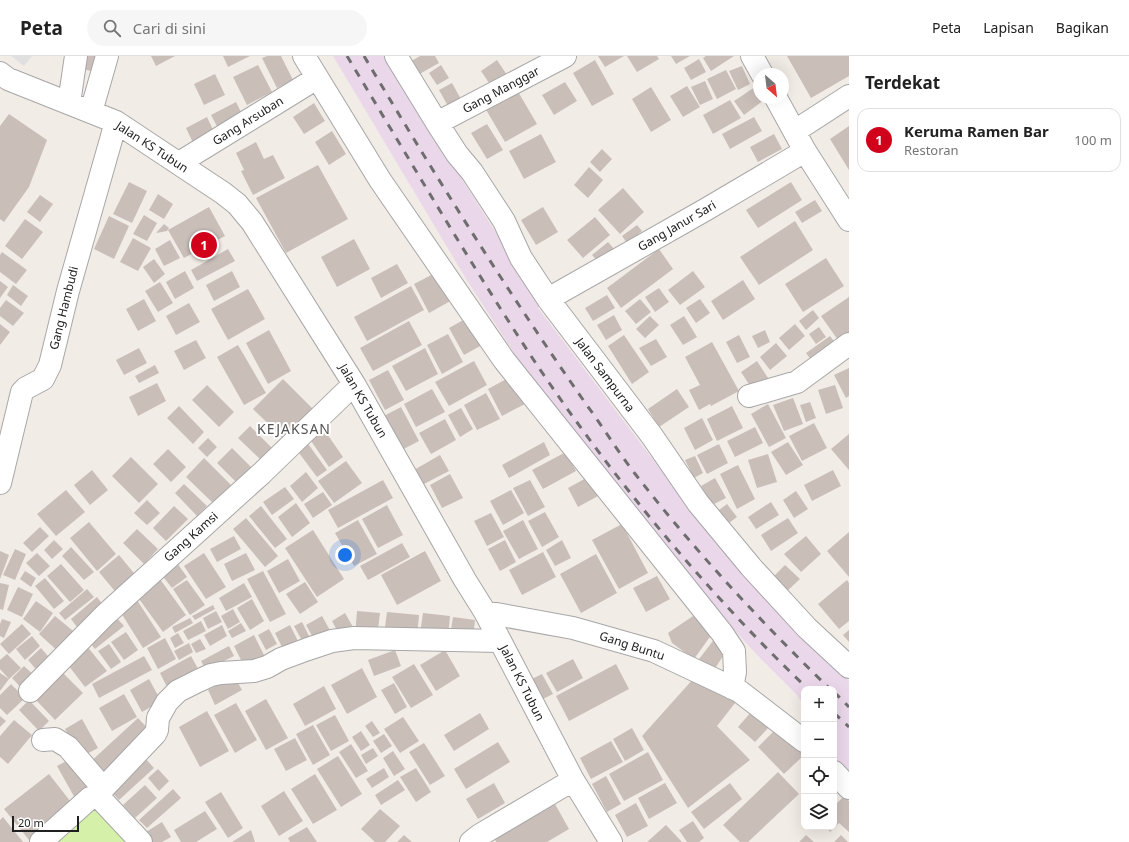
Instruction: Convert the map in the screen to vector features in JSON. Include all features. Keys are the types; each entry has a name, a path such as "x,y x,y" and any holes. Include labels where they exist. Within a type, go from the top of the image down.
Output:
{"street":[{"path":"69,103 76,56"},
{"path":"91,112 106,64 107,56"},
{"path":"304,56 380,180 504,360 726,639 734,651 735,672 732,688"},
{"name":"Jalan Sampurna","path":"396,56 457,154 472,172 504,221 521,258 548,299 652,436 698,503 751,567 807,628 849,667"},
{"name":"Gang Manggar","path":"437,123 565,56"},
{"path":"752,56 759,68"},
{"name":"Gang Arsuban","path":"179,164 318,78"},
{"name":"Jalan KS Tubun","path":"3,81 69,103 116,122 223,193 237,204 252,222 354,384 465,580 485,612 573,780 611,842"},
{"path":"794,132 849,96"},
{"path":"779,104 805,151 849,220"},
{"name":"Gang Hambudi","path":"0,483 22,392 26,388 43,380 50,365 68,291 116,122"},
{"name":"Gang Janur Sari","path":"548,299 705,210 805,151"},
{"path":"749,396 797,382 849,344"},
{"name":"Gang Kamsi","path":"30,691 105,615 262,473 354,384"},
{"name":"Gang Buntu","path":"485,612 573,628 654,651 739,691 801,740"},
{"path":"41,842 90,798 100,791 155,734 157,730 158,718 167,702 178,691 211,675 254,671 267,667 281,659 332,641 354,638 500,641"},
{"path":"43,740 55,739 68,747 78,757 100,791 141,842"},
{"path":"837,775 849,788"},
{"path":"471,842 480,835 573,780"}],"shaded area":[{"path":"11,56 32,56 24,66"},
{"path":"333,56 389,56 449,159 500,239 542,298 538,308 720,548 807,640 849,681 849,779 837,761 837,686 801,686 801,701 797,695 761,659 677,568 575,439 518,359 468,282"}],"green space":[{"path":"98,806 130,842 58,842"}],"building":[{"path":"86,56 106,56 102,74 83,69"},
{"path":"151,56 175,56 156,66"},
{"path":"223,56 250,56 228,67"},
{"path":"267,56 281,56 293,80 277,88 262,58"},
{"path":"420,56 435,56 439,63 416,76 408,63"},
{"path":"598,56 624,56 605,67"},
{"path":"627,56 657,56 659,59 637,72"},
{"path":"671,56 690,56 676,64"},
{"path":"706,56 734,56 711,71 703,58"},
{"path":"787,56 849,56 849,76 811,98"},
{"path":"699,59 706,72 691,80 684,68"},
{"path":"497,60 507,75 491,86 481,71"},
{"path":"595,60 614,94 592,106 573,73"},
{"path":"258,65 272,92 247,105 233,77"},
{"path":"441,65 449,78 437,85 429,73"},
{"path":"742,66 750,84 738,90 729,71"},
{"path":"726,70 736,89 717,99 707,79"},
{"path":"215,74 225,95 204,105 194,84"},
{"path":"705,81 713,99 700,105 691,87"},
{"path":"565,82 577,101 554,115 542,95"},
{"path":"452,83 462,101 449,108 439,90"},
{"path":"687,86 700,107 683,117 670,96"},
{"path":"651,87 671,120 651,132 632,99"},
{"path":"753,88 753,104 759,104 744,115 734,101"},
{"path":"517,90 537,124 505,142 485,108"},
{"path":"730,100 741,118 713,134 703,115"},
{"path":"236,102 245,120 220,132 211,115"},
{"path":"314,103 325,121 304,134 293,117"},
{"path":"9,114 47,140 29,187 4,222 0,219 0,126"},
{"path":"207,117 216,136 195,147 186,128"},
{"path":"754,117 762,131 730,149 722,134"},
{"path":"487,124 503,150 487,159 471,133"},
{"path":"849,126 849,170 830,139"},
{"path":"332,131 346,154 329,165 315,142"},
{"path":"541,134 556,162 524,179 509,151"},
{"path":"774,134 782,149 758,162 750,147"},
{"path":"256,142 264,159 273,155 285,178 253,195 241,171 244,170 236,153"},
{"path":"602,149 612,159 600,172 590,162"},
{"path":"318,165 348,219 286,253 256,198"},
{"path":"589,167 603,180 588,198 574,185"},
{"path":"129,182 147,191 132,223 113,214"},
{"path":"791,182 802,200 758,228 746,210"},
{"path":"623,188 644,212 620,234 598,210"},
{"path":"158,194 173,204 164,219 149,210"},
{"path":"40,195 53,204 40,222 27,212"},
{"path":"815,200 822,211 802,223 795,212"},
{"path":"209,207 225,236 184,258 168,230"},
{"path":"543,207 558,232 536,245 521,220"},
{"path":"144,215 157,223 147,241 133,234"},
{"path":"109,216 129,226 114,259 94,249"},
{"path":"595,217 610,235 583,258 567,240"},
{"path":"25,219 43,232 22,259 5,246"},
{"path":"795,221 813,250 759,285 740,257"},
{"path":"164,224 169,228 167,231 156,233"},
{"path":"637,225 642,231 627,243 622,236"},
{"path":"133,238 151,248 138,271 120,262"},
{"path":"354,239 370,269 337,287 321,257"},
{"path":"170,240 180,258 164,266 155,249"},
{"path":"608,242 615,250 599,263 592,255"},
{"path":"228,249 235,261 197,281 191,270"},
{"path":"659,249 673,269 621,308 607,288"},
{"path":"2,252 27,270 16,284 0,272 0,255"},
{"path":"826,258 844,286 803,312 785,284"},
{"path":"154,259 165,274 154,283 143,267"},
{"path":"397,264 408,283 381,298 371,278"},
{"path":"185,271 194,288 175,299 166,282"},
{"path":"232,271 240,287 214,301 206,285"},
{"path":"439,271 454,299 429,313 414,284"},
{"path":"693,271 705,287 680,305 668,290"},
{"path":"743,280 755,299 723,320 711,301"},
{"path":"0,281 8,287 0,298"},
{"path":"160,282 173,303 158,312 145,291"},
{"path":"13,285 28,296 21,306 7,295"},
{"path":"411,286 424,310 367,341 354,317"},
{"path":"659,288 669,302 655,312 645,297"},
{"path":"248,289 265,319 228,340 211,309"},
{"path":"607,295 615,308 593,321 585,308"},
{"path":"849,297 849,332 838,340 821,316"},
{"path":"144,299 156,321 138,331 126,309"},
{"path":"640,299 651,312 636,324 625,311"},
{"path":"700,299 710,313 696,323 686,308"},
{"path":"6,300 24,313 13,326 0,316 0,308"},
{"path":"189,303 200,322 176,335 166,316"},
{"path":"813,310 819,318 806,330 799,321"},
{"path":"614,315 622,330 606,340 597,325"},
{"path":"650,316 659,325 645,338 636,329"},
{"path":"684,316 697,337 683,345 670,325"},
{"path":"467,318 482,345 464,355 449,328"},
{"path":"409,321 422,345 373,371 360,348"},
{"path":"0,324 10,332 0,345"},
{"path":"795,324 805,336 789,350 779,338"},
{"path":"819,327 826,337 816,344 809,334"},
{"path":"269,330 291,371 268,384 246,343"},
{"path":"765,330 770,342 758,348 752,336"},
{"path":"448,334 463,362 442,374 427,345"},
{"path":"624,335 649,372 632,384 608,346"},
{"path":"739,335 750,357 737,363 726,342"},
{"path":"830,336 840,349 816,367 806,353"},
{"path":"656,339 667,357 651,366 639,348"},
{"path":"196,340 206,358 184,370 174,351"},
{"path":"712,342 739,391 711,406 710,404 699,410 689,390 700,385 685,357"},
{"path":"776,343 787,356 770,370 760,357"},
{"path":"238,345 266,393 244,405 217,357"},
{"path":"139,348 147,363 124,375 116,360"},
{"path":"425,348 438,374 406,391 392,366"},
{"path":"474,361 487,385 449,406 435,382"},
{"path":"757,361 770,381 754,392 741,372"},
{"path":"155,365 159,373 139,383 135,376"},
{"path":"849,368 849,396 846,398 834,375"},
{"path":"388,370 404,400 385,410 369,380"},
{"path":"510,377 525,404 502,416 488,389"},
{"path":"283,379 313,409 284,439 253,409"},
{"path":"157,383 166,401 138,416 129,397"},
{"path":"207,385 234,412 219,427 192,400"},
{"path":"835,385 843,408 826,414 818,390"},
{"path":"432,389 445,412 416,427 404,404"},
{"path":"677,389 689,407 659,427 648,409"},
{"path":"486,393 500,419 477,430 464,405"},
{"path":"793,398 803,424 784,431 773,405"},
{"path":"810,402 816,418 806,422 800,405"},
{"path":"768,404 786,438 769,447 751,414"},
{"path":"179,406 204,432 193,444 167,418"},
{"path":"732,406 743,428 717,441 707,419"},
{"path":"401,407 419,441 398,452 380,418"},
{"path":"461,408 473,429 460,437 448,415"},
{"path":"702,418 713,440 695,450 684,428"},
{"path":"445,419 456,440 431,454 419,433"},
{"path":"814,423 827,448 802,461 789,436"},
{"path":"250,426 272,448 261,460 238,438"},
{"path":"755,427 763,443 735,457 727,441"},
{"path":"323,428 343,457 329,467 309,438"},
{"path":"849,434 849,470 831,449"},
{"path":"208,438 217,447 207,457 198,448"},
{"path":"306,441 327,470 317,477 296,449"},
{"path":"544,442 550,455 509,478 502,465"},
{"path":"788,442 803,465 786,475 771,452"},
{"path":"719,444 728,463 707,474 697,455"},
{"path":"232,448 254,470 239,485 217,463"},
{"path":"168,449 186,467 171,482 153,464"},
{"path":"566,452 576,471 543,489 532,470"},
{"path":"768,454 777,482 757,488 748,460"},
{"path":"440,455 449,471 422,485 414,470"},
{"path":"695,456 703,473 694,478 685,460"},
{"path":"131,457 158,484 139,503 112,476"},
{"path":"204,458 231,485 213,503 186,477"},
{"path":"346,461 362,483 334,503 318,481"},
{"path":"738,465 755,499 737,509 720,474"},
{"path":"92,470 108,490 90,505 74,485"},
{"path":"833,470 841,486 812,501 804,485"},
{"path":"306,472 318,488 302,502 290,486"},
{"path":"450,474 463,498 442,508 430,485"},
{"path":"588,477 598,496 578,507 568,488"},
{"path":"715,478 726,498 712,505 701,486"},
{"path":"383,480 393,498 338,528 328,510"},
{"path":"530,480 545,507 528,516 513,488"},
{"path":"184,484 207,506 197,516 175,493"},
{"path":"285,487 294,499 272,515 263,502"},
{"path":"66,490 85,512 56,536 37,514"},
{"path":"511,490 524,513 503,525 490,501"},
{"path":"796,491 808,509 794,518 783,500"},
{"path":"323,492 332,505 313,518 304,504"},
{"path":"147,500 160,513 147,525 134,513"},
{"path":"771,502 779,515 756,529 748,517"},
{"path":"296,503 310,523 292,537 278,517"},
{"path":"727,504 737,517 725,526 715,513"},
{"path":"387,505 403,535 378,548 362,519"},
{"path":"174,506 188,519 166,541 153,528"},
{"path":"261,506 287,539 275,548 249,516"},
{"path":"545,512 559,537 542,547 528,521"},
{"path":"491,513 504,537 487,546 474,521"},
{"path":"246,518 278,556 265,567 233,529"},
{"path":"788,518 798,533 771,551 761,535"},
{"path":"358,520 377,554 354,566 335,533"},
{"path":"523,520 538,549 519,559 503,531"},
{"path":"89,522 116,554 97,571 70,538"},
{"path":"622,524 648,573 619,589 592,540"},
{"path":"40,527 49,536 32,552 23,543"},
{"path":"137,529 158,549 144,564 123,543"},
{"path":"313,530 344,579 317,597 285,548"},
{"path":"849,532 849,577 827,551"},
{"path":"234,536 241,549 217,562 210,549"},
{"path":"806,536 821,554 801,572 784,554"},
{"path":"54,540 63,549 52,559 44,550"},
{"path":"505,540 516,562 500,571 488,549"},
{"path":"562,540 571,558 555,566 546,550"},
{"path":"402,543 410,557 368,580 360,566"},
{"path":"71,547 94,572 84,580 62,556"},
{"path":"15,549 26,554 15,580 3,575"},
{"path":"0,551 9,555 0,579"},
{"path":"425,551 441,581 397,605 381,575"},
{"path":"543,552 556,577 522,595 509,570"},
{"path":"37,553 50,566 39,576 26,563"},
{"path":"204,553 226,587 206,599 184,566"},
{"path":"246,553 255,570 232,581 224,564"},
{"path":"596,554 617,593 581,613 560,574"},
{"path":"119,555 138,578 118,595 99,572"},
{"path":"288,559 300,581 279,593 267,571"},
{"path":"177,563 187,577 172,588 161,574"},
{"path":"61,564 84,590 70,602 47,576"},
{"path":"785,565 800,579 786,592 772,578"},
{"path":"25,571 36,578 31,587 20,579"},
{"path":"263,571 286,614 270,622 247,579"},
{"path":"157,575 186,615 163,632 134,592"},
{"path":"657,576 670,599 646,612 633,588"},
{"path":"45,578 64,601 54,609 35,586"},
{"path":"187,580 205,605 190,615 173,589"},
{"path":"847,580 849,583 849,621 839,629 818,604"},
{"path":"305,582 318,602 300,614 286,594"},
{"path":"0,583 9,585 3,610 0,609"},
{"path":"244,583 252,597 226,611 219,598"},
{"path":"18,587 33,594 22,617 7,610"},
{"path":"87,589 94,597 65,620 59,613"},
{"path":"97,597 106,609 80,631 71,619"},
{"path":"135,597 161,637 143,648 118,608"},
{"path":"252,599 264,621 250,630 237,608"},
{"path":"36,601 53,613 40,632 23,619"},
{"path":"213,605 215,609 195,620 192,616"},
{"path":"233,609 240,622 228,629 221,616"},
{"path":"216,611 222,622 208,629 203,618"},
{"path":"357,611 380,613 377,637 355,635"},
{"path":"387,612 419,615 417,638 384,635"},
{"path":"345,613 353,627 339,634 332,621"},
{"path":"423,613 450,616 448,637 420,634"},
{"path":"55,616 78,635 61,654 39,634"},
{"path":"115,616 124,626 95,649 87,639"},
{"path":"322,616 332,634 316,643 306,625"},
{"path":"693,616 712,634 694,659 672,643 668,633"},
{"path":"453,617 475,620 473,639 450,636"},
{"path":"190,618 193,623 175,633 172,627"},
{"path":"2,619 11,622 4,638 0,636 0,624"},
{"path":"201,621 206,631 188,640 183,631"},
{"path":"302,622 312,642 305,646 294,626"},
{"path":"241,623 246,631 232,638 228,631"},
{"path":"22,624 31,634 9,654 0,644"},
{"path":"222,625 227,636 210,646 204,635"},
{"path":"290,625 299,643 284,651 275,633"},
{"path":"269,629 277,644 266,650 258,635"},
{"path":"849,630 849,642 843,635"},
{"path":"126,632 138,650 124,660 111,642"},
{"path":"178,633 184,643 175,648 170,638"},
{"path":"254,635 266,659 246,670 234,646"},
{"path":"32,636 40,646 25,660 16,649"},
{"path":"716,637 725,653 712,673 696,663"},
{"path":"165,638 176,659 158,669 147,648"},
{"path":"200,639 206,649 196,653 191,644"},
{"path":"189,643 193,652 179,660 174,651"},
{"path":"109,644 121,662 111,669 98,651"},
{"path":"86,645 107,671 85,687 65,661"},
{"path":"229,646 234,656 206,670 201,661"},
{"path":"41,648 54,663 41,675 28,660"},
{"path":"395,650 401,666 374,676 368,660"},
{"path":"445,650 460,676 436,691 420,665"},
{"path":"7,654 21,668 9,679 0,669 0,660"},
{"path":"144,656 152,670 99,698 92,684"},
{"path":"191,656 203,678 171,695 160,673"},
{"path":"573,659 583,678 557,692 546,673"},
{"path":"414,664 433,695 411,708 392,677"},
{"path":"616,664 629,689 569,721 556,696"},
{"path":"24,666 38,679 25,692 12,678"},
{"path":"362,668 377,697 347,714 331,685"},
{"path":"0,673 9,679 0,691"},
{"path":"63,673 83,693 55,720 36,700"},
{"path":"542,674 553,694 543,699 532,679"},
{"path":"234,676 242,690 215,705 208,690"},
{"path":"694,678 739,698 717,726 750,760 688,808 642,736"},
{"path":"149,679 161,701 142,712 130,690"},
{"path":"394,683 407,707 395,714 381,690"},
{"path":"11,684 25,698 7,715 0,708 0,695"},
{"path":"324,686 336,709 305,726 293,704"},
{"path":"124,694 137,717 112,731 99,708"},
{"path":"266,699 288,738 266,750 245,711"},
{"path":"29,700 49,721 39,731 19,710"},
{"path":"236,703 257,740 235,753 214,715"},
{"path":"207,711 229,751 200,767 179,727"},
{"path":"752,711 770,726 755,742 738,727"},
{"path":"480,713 489,729 454,751 444,735"},
{"path":"335,715 349,741 331,751 316,725"},
{"path":"0,716 6,721 0,727"},
{"path":"403,717 419,741 400,753 384,729"},
{"path":"138,718 152,733 102,779 88,764"},
{"path":"82,719 98,748 81,757 65,729"},
{"path":"14,720 32,735 8,764 0,757 0,736"},
{"path":"372,721 380,733 373,737 365,726"},
{"path":"313,725 330,755 313,765 296,734"},
{"path":"779,726 801,749 801,758 784,774 758,747"},
{"path":"632,728 644,750 625,761 613,739"},
{"path":"361,731 370,745 361,751 352,737"},
{"path":"384,734 392,746 381,753 373,741"},
{"path":"295,738 307,760 286,771 274,749"},
{"path":"611,741 623,762 591,779 580,758"},
{"path":"498,742 510,762 466,789 454,769"},
{"path":"424,743 445,776 430,785 409,752"},
{"path":"351,744 368,771 356,778 339,752"},
{"path":"373,748 378,756 366,764 361,755"},
{"path":"393,751 405,769 394,776 383,758"},
{"path":"648,752 663,780 624,801 609,774"},
{"path":"338,756 362,794 341,807 317,769"},
{"path":"74,757 93,791 76,800 57,766"},
{"path":"144,757 154,768 119,800 109,789"},
{"path":"384,768 389,777 372,788 366,779"},
{"path":"416,768 431,792 416,802 400,777"},
{"path":"158,769 169,781 159,791 148,778"},
{"path":"778,772 799,794 748,842 740,842 723,825"},
{"path":"49,774 74,806 29,840 4,809"},
{"path":"315,774 337,810 313,824 291,789"},
{"path":"606,776 621,804 607,812 592,784"},
{"path":"398,780 405,790 381,805 375,795"},
{"path":"494,783 505,803 478,819 466,799"},
{"path":"665,783 677,803 649,819 638,798"},
{"path":"730,783 742,799 704,829 691,812"},
{"path":"145,785 157,798 135,818 123,805"},
{"path":"173,789 181,798 147,828 139,820"},
{"path":"284,791 303,821 279,836 261,806"},
{"path":"221,792 243,828 228,838 205,802"},
{"path":"844,796 849,801 849,832 839,823 837,825 837,803"},
{"path":"636,803 648,826 627,837 615,815"},
{"path":"555,804 569,829 547,842 496,842 495,839"},
{"path":"380,809 400,826 385,842 375,842 361,829"},
{"path":"205,811 217,829 196,842 181,842 174,830"},
{"path":"3,817 23,842 0,842 0,820"},
{"path":"693,821 704,838 699,842 687,842 679,830"},
{"path":"162,822 171,837 162,842 152,842 146,832"},
{"path":"666,825 682,842 647,842"},
{"path":"307,827 317,842 290,842 288,838"},
{"path":"251,830 255,842 232,842"},
{"path":"404,835 412,842 397,842"},
{"path":"806,835 814,842 799,842"},
{"path":"841,835 848,842 834,842"}],"railway":[{"path":"347,56 485,284 563,403 627,489 697,573 770,652 805,686"},
{"path":"364,56 499,275 629,466 658,503 729,585 827,686"},
{"path":"837,695 849,707"},
{"path":"837,716 849,727"}],"place":[{"name":"Keruma Ramen Bar","path":"204,245"}],"district":[{"name":"KEJAKSAN","path":"294,429"}]}
